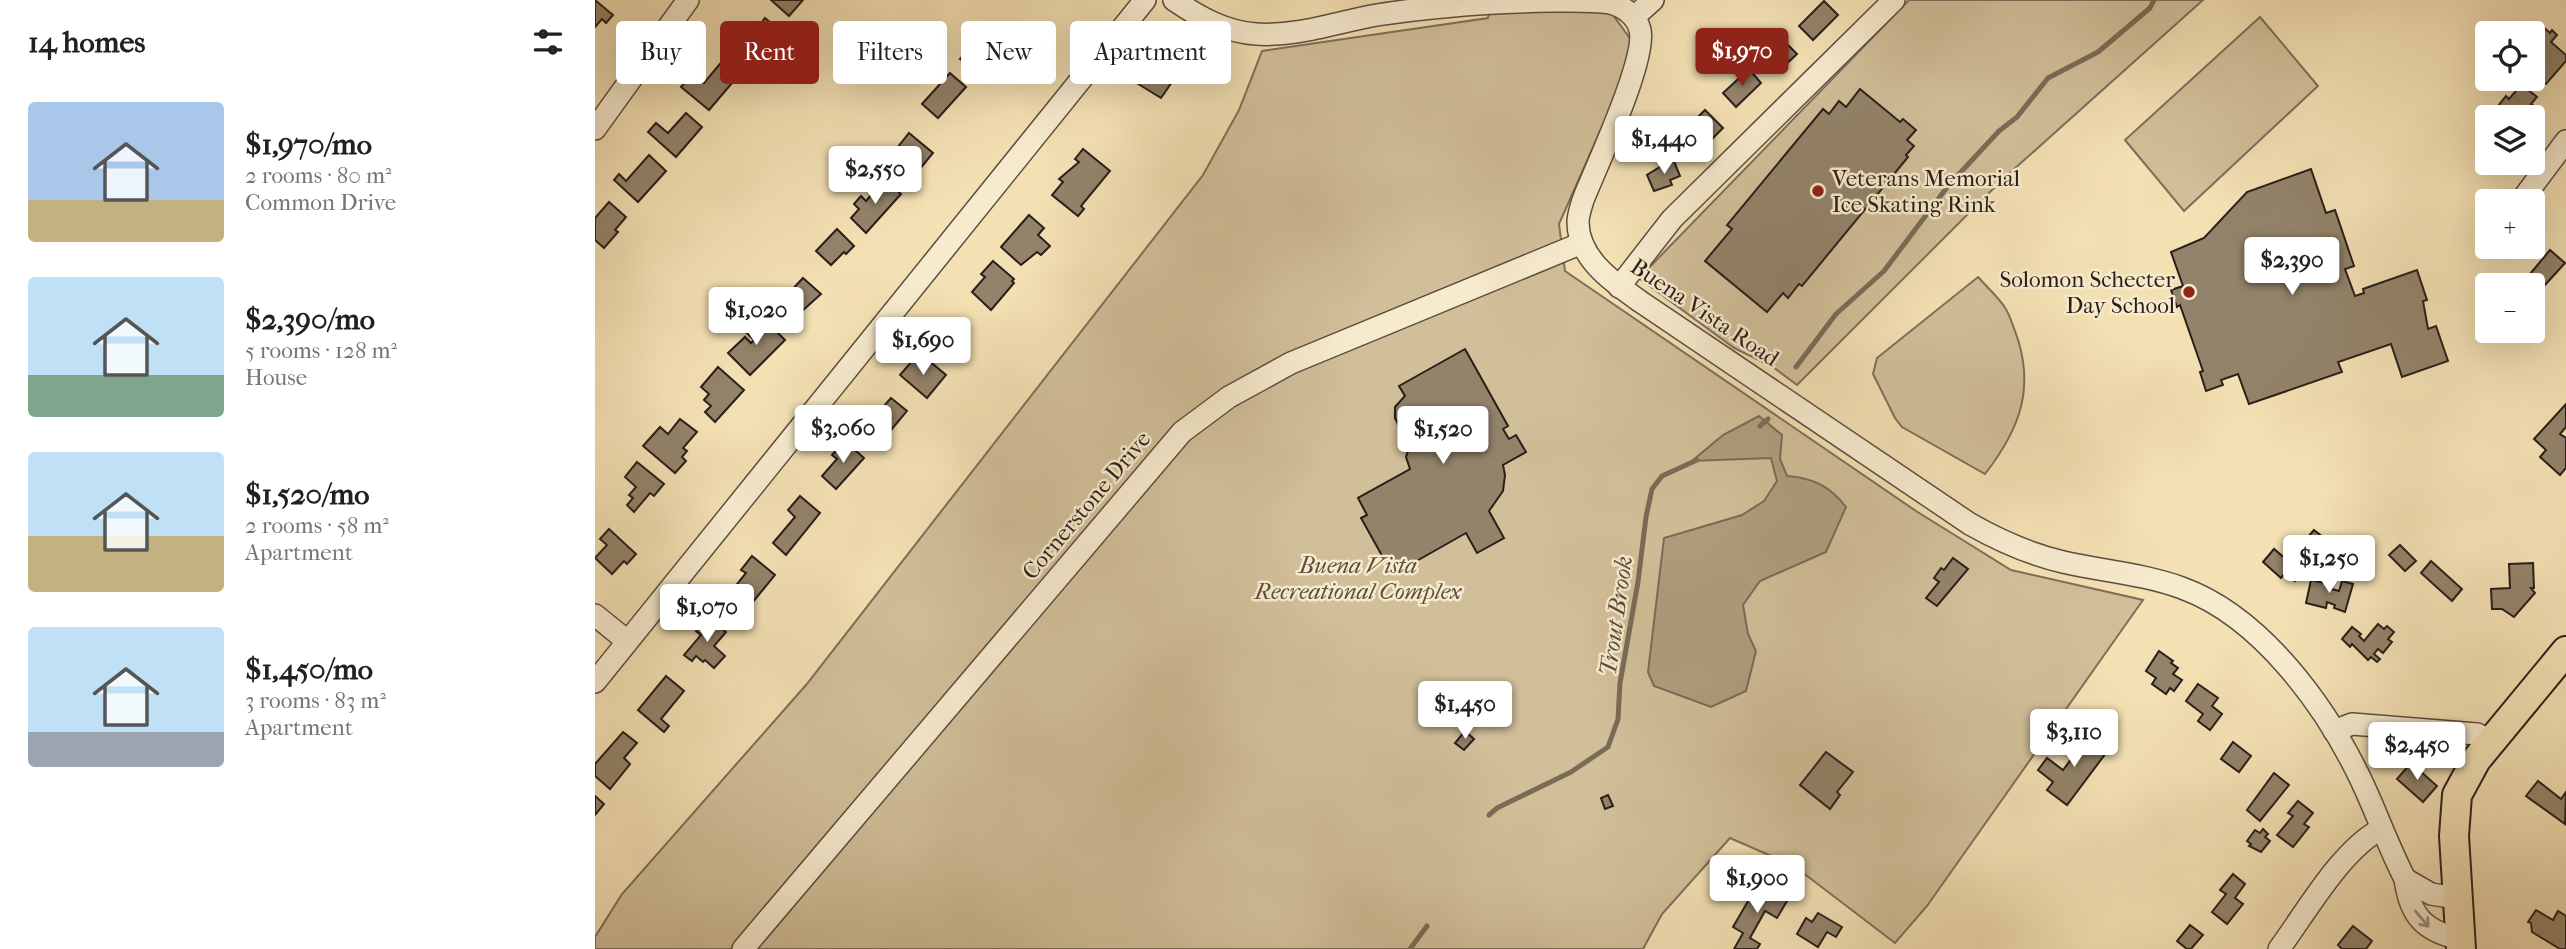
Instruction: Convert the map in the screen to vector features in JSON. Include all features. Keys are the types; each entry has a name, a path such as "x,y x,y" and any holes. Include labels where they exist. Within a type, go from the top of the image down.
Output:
{"main road":[{"path":"2461,944 2454,822 2456,795 2467,772 2566,651"}],"street":[{"path":"595,129 688,0"},
{"path":"595,682 1145,0"},
{"path":"1174,0 1218,26 1258,34 1312,29 1377,15 1417,10 1522,2 1588,1 1610,3 1623,8 1634,17 1640,30 1635,71 1583,200 1578,221 1581,243"},
{"path":"1634,17 1653,0"},
{"path":"1619,287 1672,219 1894,0"},
{"path":"2530,189 2566,141"},
{"name":"Buena Vista Road","path":"1581,243 1599,270 1619,287 1970,524 2003,542 2062,562 2181,588 2228,611 2274,652 2334,731 2362,782 2405,879 2410,902 2422,922 2461,944"},
{"name":"Cornerstone Drive","path":"743,949 1182,432 1229,397 1291,363 1581,243"},
{"path":"595,615 627,641"},
{"path":"2334,731 2352,724 2477,734 2491,741"},
{"path":"2279,949 2349,854 2366,837 2382,829"},
{"path":"2405,879 2431,894 2457,898"}],"green space":[{"path":"1909,0 2203,0 2003,179 1797,385 1773,367 1734,348 1639,278"},
{"name":"Buena Vista Recreational Complex","path":"1490,7 1610,11 1637,48 1559,224 1565,271 1916,511 2011,570 2143,600 1927,906 1895,943 1794,866 1730,838 1662,914 1643,949 595,949 595,937 622,894 806,685 1203,175 1239,110 1262,51 1488,18"},
{"path":"2260,17 2318,86 2184,211 2125,140"},
{"path":"1978,277 2007,312 2021,351 2024,371 2021,407 2015,424 1985,474 1902,427 1873,374 1877,358"}],"shaded area":[{"path":"1759,416 1782,435 1780,459 1787,476 1820,484 1846,507 1826,552 1760,581 1743,605 1748,634 1756,651 1746,691 1711,707 1654,686 1648,672 1664,538 1742,515 1764,501 1777,481 1771,458 1692,461 1723,435"}],"building":[{"path":"595,0 613,15 606,23 602,19 595,27"},
{"path":"771,0 803,0 789,16"},
{"path":"1824,1 1838,15 1813,40 1799,26"},
{"path":"2545,28 2557,35 2551,42 2566,55 2566,61 2546,84"},
{"path":"1780,37 1797,54 1779,71 1771,64 1767,68 1760,60"},
{"path":"720,64 720,84 731,84 709,110 681,87 684,84 706,84"},
{"path":"1749,69 1761,83 1736,107 1723,93"},
{"path":"950,73 966,87 938,118 922,104 940,84 947,84"},
{"path":"1138,84 1171,84 1161,98"},
{"name":"Veterans Memorial Ice Skating Rink","path":"1860,89 1900,122 1903,119 1916,130 1907,140 1914,146 1906,155 1908,157 1802,286 1799,284 1788,298 1783,293 1767,312 1705,261 1732,229 1727,225 1823,109 1829,114 1839,101 1846,107"},
{"path":"2516,91 2529,91 2537,97 2532,105 2499,105 2506,96 2509,99"},
{"path":"1705,110 1723,128 1706,145 1697,136 1693,140 1686,134 1694,126 1692,123"},
{"path":"686,113 702,127 676,157 648,132 656,123 668,133"},
{"path":"909,133 933,153 910,181 886,162"},
{"path":"1083,149 1110,171 1081,206 1084,209 1078,216 1052,195 1063,182 1059,179 1079,162 1075,159"},
{"path":"649,155 666,171 638,202 614,180 619,174 626,181"},
{"path":"1673,159 1680,176 1670,180 1672,185 1654,191 1647,175"},
{"path":"2311,169 2326,213 2335,210 2354,266 2345,269 2355,296 2364,293 2363,289 2417,270 2427,300 2423,301 2428,329 2436,326 2448,361 2402,377 2391,344 2338,362 2342,372 2249,404 2238,374 2221,380 2223,385 2206,391 2200,372 2203,371 2180,305 2177,307 2171,290 2183,286 2171,252 2204,238 2247,192"},
{"path":"884,180 901,194 866,233 851,218 859,209 854,204 861,196 866,201"},
{"path":"609,202 626,217 615,230 618,232 604,248 595,240 595,218"},
{"path":"1029,215 1044,228 1038,235 1050,246 1041,255 1037,252 1021,265 1001,247"},
{"path":"837,229 854,246 831,265 816,251"},
{"path":"2550,250 2565,263 2545,285 2545,273 2531,273"},
{"path":"993,261 1014,279 1014,283 991,310 972,292 985,277 981,274"},
{"path":"803,278 821,294 790,322 775,308"},
{"path":"753,321 763,331 769,324 785,340 750,375 728,353 745,337 751,343 754,340 744,330"},
{"path":"1465,349 1508,426 1503,429 1509,439 1516,435 1526,452 1503,465 1503,491 1489,511 1504,538 1477,553 1466,533 1399,571 1391,557 1385,561 1361,518 1367,515 1358,498 1410,469 1406,457 1412,440 1400,428 1395,418 1395,407 1405,396 1399,386"},
{"path":"927,359 946,375 927,398 900,375 913,360 920,367"},
{"path":"718,367 744,390 715,422 705,412 711,406 704,400 709,394 701,387"},
{"path":"891,398 907,411 881,442 858,422 870,408 877,414"},
{"path":"2566,404 2566,427 2560,434 2566,438 2566,468 2560,475 2540,457 2546,450 2534,439"},
{"path":"680,419 697,432 683,448 687,451 682,457 686,461 675,473 643,446 660,427 668,434"},
{"path":"845,441 864,458 836,489 822,476 837,459 832,455"},
{"path":"637,462 664,484 654,496 650,493 634,512 627,505 633,498 629,495 636,487 625,477"},
{"path":"800,496 820,513 786,555 773,543 795,517 788,510"},
{"path":"609,529 636,554 627,564 624,561 612,574 595,558 607,545 600,539"},
{"path":"2314,530 2329,542 2295,581 2285,573 2281,578 2263,562 2274,549 2294,566 2307,551 2301,545"},
{"path":"2400,545 2416,561 2405,571 2389,555"},
{"path":"752,556 775,575 743,614 736,608 732,613 726,609 731,604 725,599 746,573 741,570"},
{"path":"1953,558 1968,569 1937,606 1926,598 1939,582 1934,578"},
{"path":"2431,561 2462,589 2452,601 2421,573"},
{"path":"2533,563 2534,588 2531,588 2535,593 2514,617 2502,609 2492,609 2491,589 2510,588 2509,564"},
{"path":"2311,580 2333,585 2332,589 2339,591 2342,581 2353,584 2345,612 2327,602 2326,608 2306,603"},
{"path":"708,617 726,632 714,646 725,656 714,668 696,656 692,661 684,655 701,635 696,631"},
{"path":"2378,624 2384,629 2387,626 2394,632 2388,639 2392,642 2383,653 2378,649 2374,654 2380,659 2377,662 2371,657 2368,660 2352,644 2350,647 2342,639 2352,627 2361,634 2359,636 2364,641"},
{"path":"2159,651 2173,661 2171,663 2178,668 2173,674 2182,680 2174,691 2170,688 2166,694 2152,684 2156,678 2146,671"},
{"path":"666,676 684,691 661,719 669,726 664,732 638,710"},
{"path":"2198,684 2218,698 2212,706 2222,714 2210,730 2198,721 2203,714 2186,701"},
{"path":"1465,731 1474,739 1464,750 1455,743"},
{"path":"623,732 637,743 624,758 630,764 610,789 595,776 595,764"},
{"path":"2087,732 2109,749 2067,805 2047,790 2053,782 2038,770 2047,758 2063,770"},
{"path":"2233,742 2251,756 2239,772 2221,759"},
{"path":"1826,752 1853,772 1837,792 1840,795 1830,809 1800,785"},
{"path":"2411,763 2437,786 2423,802 2397,779"},
{"path":"2274,773 2289,785 2260,821 2247,810"},
{"path":"2538,781 2561,799 2566,792 2565,824 2526,796"},
{"path":"1608,795 1613,806 1605,809 1601,798"},
{"path":"595,796 604,804 595,815"},
{"path":"2298,801 2313,813 2304,824 2309,827 2293,847 2277,835 2293,816 2288,813"},
{"path":"2263,829 2268,834 2265,837 2270,841 2261,852 2249,846 2251,844 2247,841 2255,830 2260,833"},
{"path":"2233,874 2245,884 2235,898 2243,904 2227,924 2212,912 2226,894 2220,890"},
{"path":"1758,884 1787,901 1777,918 1765,911 1750,938 1760,944 1757,949 1734,949 1743,933 1733,927"},
{"path":"2536,910 2553,920 2558,911 2566,916 2566,949 2560,949 2532,932 2531,923 2528,922"},
{"path":"1818,913 1842,927 1836,937 1827,932 1818,947 1797,934 1806,918 1812,922"},
{"path":"2190,925 2203,935 2191,949 2187,949 2177,941"},
{"path":"2353,926 2372,941 2366,949 2342,949 2338,945"}],"waterway":[{"name":"Trout Brook","path":"1796,367 1836,314 1884,271 1948,186 1999,131 2017,117 2048,78 2098,52 2150,8 2154,0"},
{"name":"Trout Brook","path":"1760,426 1768,419"},
{"name":"Trout Brook","path":"1489,815 1497,808 1571,772 1608,747 1618,719 1620,683 1652,489 1662,476 1697,460"},
{"name":"Trout Brook","path":"1410,949 1427,926"}],"place":[{"name":"Veterans Memorial Ice Skating Rink","path":"1818,191"},
{"name":"Solomon Schecter Day School","path":"2189,292"}]}
